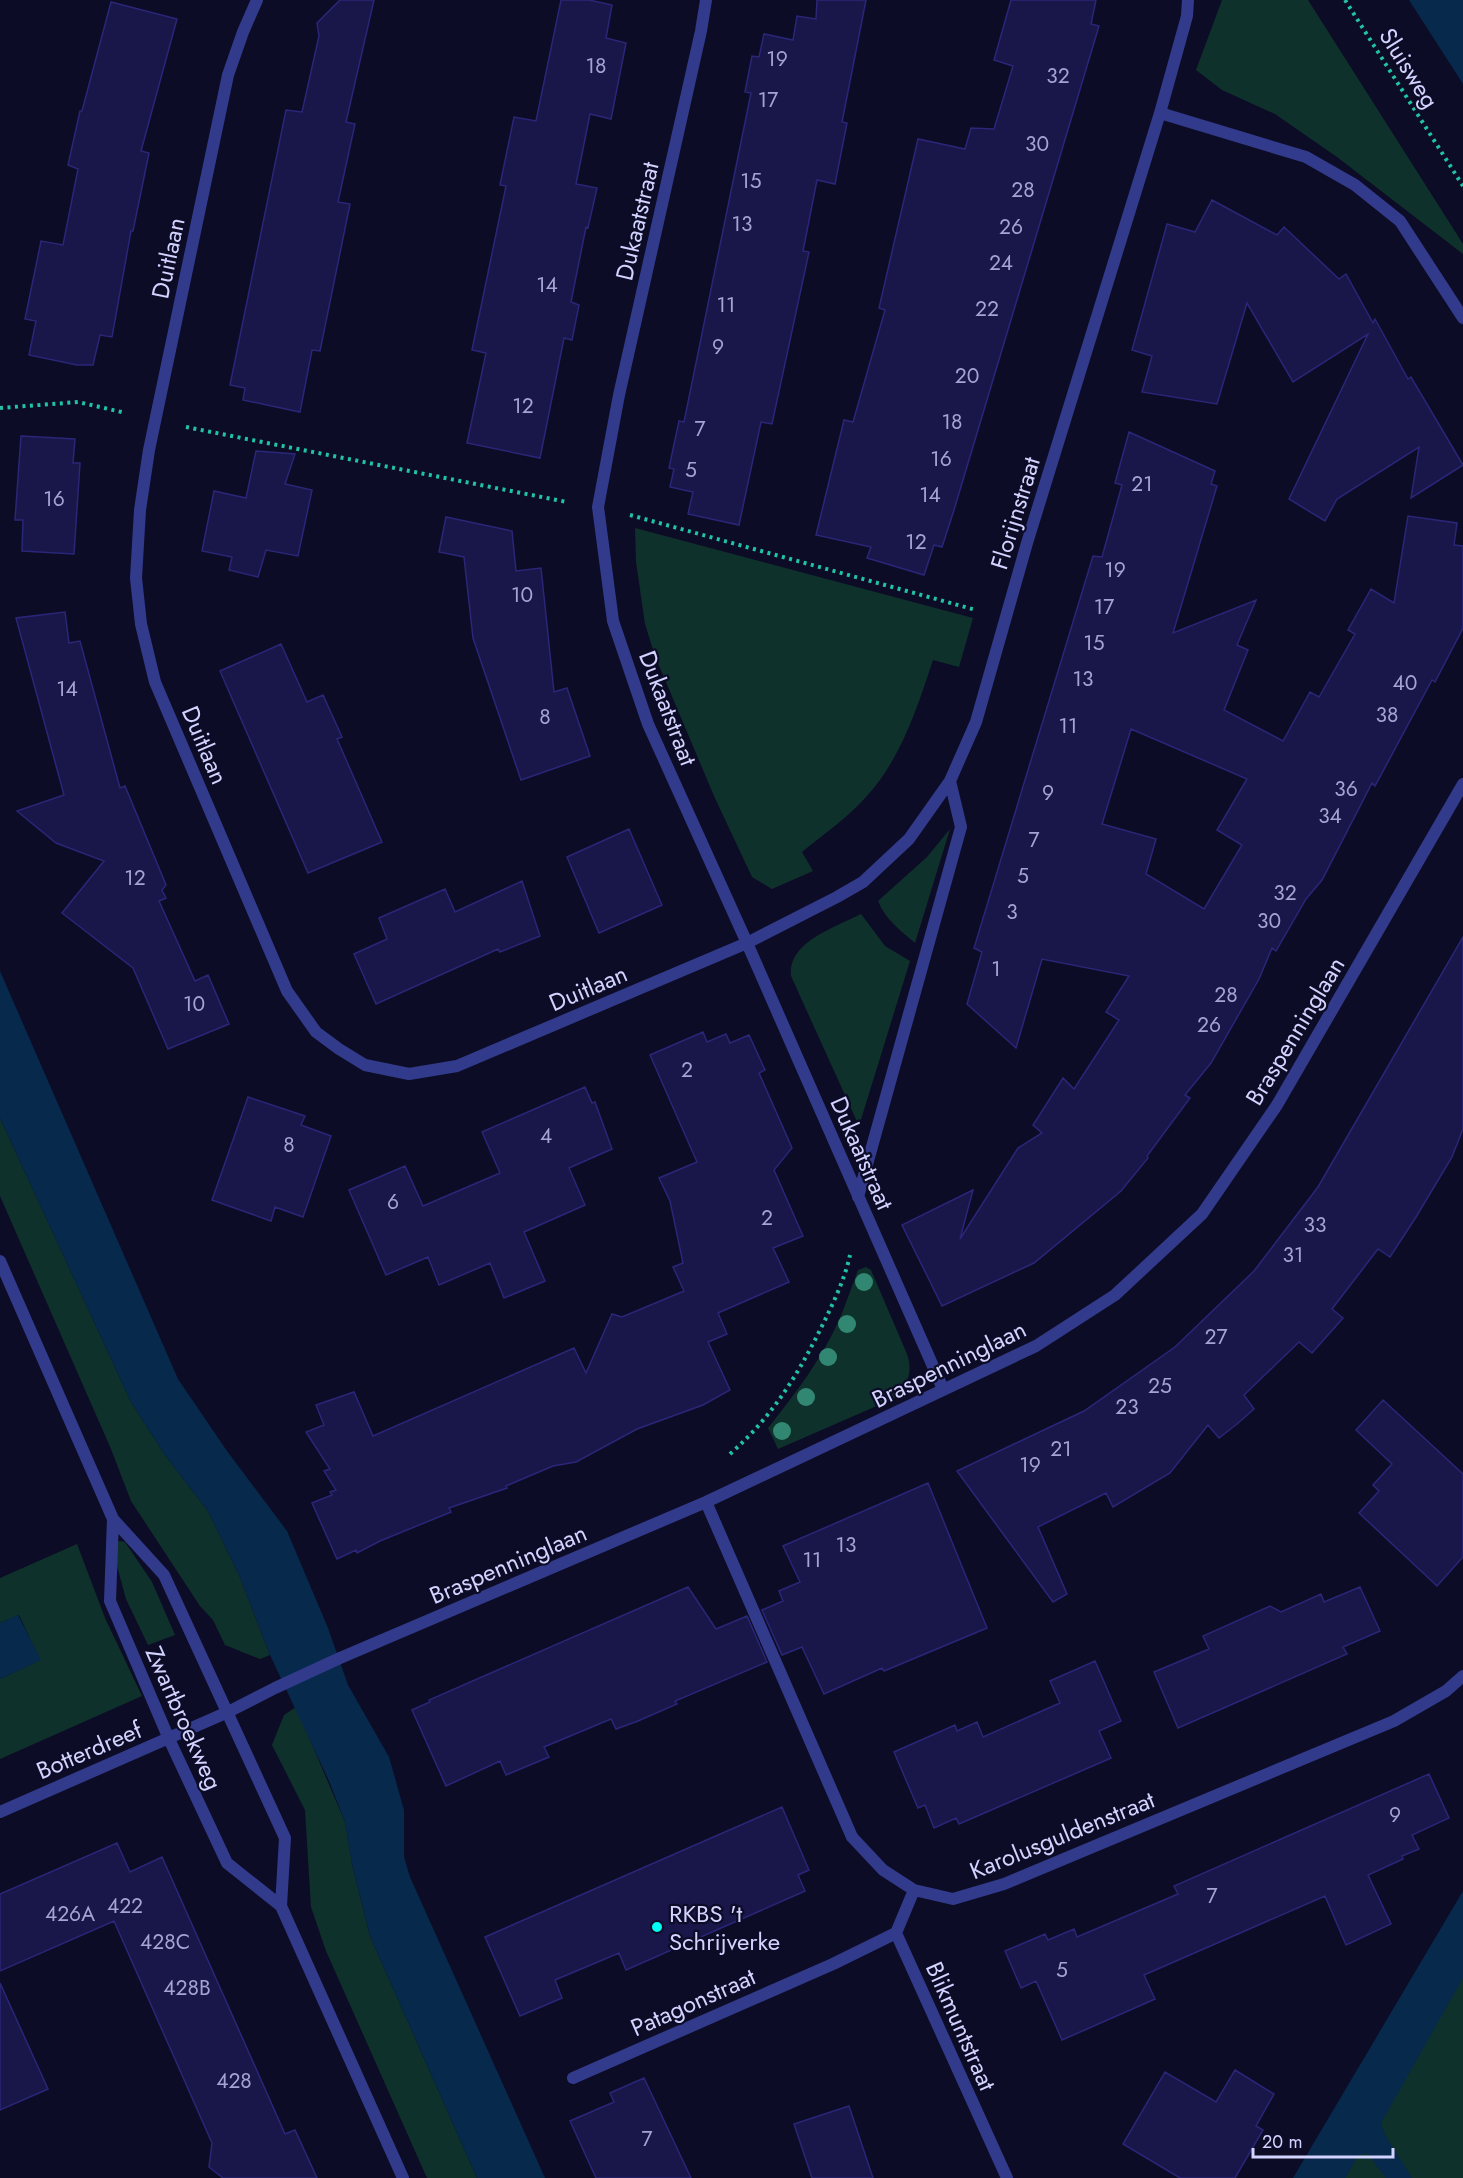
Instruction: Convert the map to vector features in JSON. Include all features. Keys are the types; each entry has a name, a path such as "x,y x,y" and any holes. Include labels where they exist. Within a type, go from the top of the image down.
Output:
{"street":[{"name":"Duitlaan","path":"257,0 228,75 156,421 140,510 136,578 141,624 155,682 287,991 316,1032 339,1049 365,1065 409,1074 457,1066 747,943"},
{"name":"Dukaatstraat","path":"706,0 619,395 598,507 613,621 648,724 943,1389"},
{"name":"Florijnstraat","path":"747,943 863,882 909,839 950,780 976,722 1160,113 1187,16 1188,0"},
{"path":"1160,113 1306,157 1355,185 1400,221 1463,318"},
{"path":"858,1197 961,827 950,780"},
{"name":"Braspenninglaan","path":"228,1712 340,1658 706,1502 879,1421 1036,1346 1115,1295 1202,1214 1277,1106 1463,784"},
{"name":"Zwartbroekweg","path":"0,1261 112,1519 164,1575 285,1838 281,1906"},
{"name":"Karolusguldenstraat","path":"706,1502 852,1837 883,1870 914,1890 953,1899 1004,1884 1394,1721 1446,1692 1463,1676"},
{"name":"Zwartbroekweg","path":"112,1519 110,1601 169,1739 227,1863 281,1906 403,2178"},
{"name":"Botterdreef","path":"0,1812 228,1712"},
{"path":"896,1933 914,1890"},
{"name":"Patagonstraat","path":"573,2078 833,1964 896,1933"},
{"name":"Blikmuntstraat","path":"896,1933 1007,2178"}],"path":[{"name":"Sluisweg","path":"1345,0 1463,186"},
{"path":"0,408 78,402 156,421 569,502"},
{"path":"636,516 1006,618"},
{"path":"728,1456 762,1424 800,1369 833,1303 848,1265 853,1245 858,1197"}],"green space":[{"path":"1222,0 1308,0 1463,244 1463,254 1337,157 1275,114 1222,90 1196,70"},
{"path":"635,528 973,618 959,667 933,660 907,732 878,782 851,812 802,852 813,871 772,889 752,877 714,796 655,656 645,624 636,562"},
{"path":"950,829 915,943 889,919 878,901 927,857"},
{"path":"861,914 885,946 910,961 859,1126 791,976 792,964 805,945 827,930"},
{"path":"0,1118 131,1402 165,1455 208,1511 239,1575 270,1655 260,1659 225,1645 213,1620 200,1606 131,1501 111,1449 0,1196"},
{"path":"866,1267 871,1270 907,1354 909,1372 906,1383 895,1398 778,1449 768,1428 816,1362 840,1318 858,1270"},
{"path":"117,1542 125,1542 152,1582 175,1635 148,1645 126,1599 117,1566"},
{"path":"77,1544 105,1618 142,1696 0,1759 0,1679 40,1660 19,1615 0,1623 0,1578"},
{"path":"296,1707 345,1822 352,1864 370,1936 477,2178 427,2178 326,1951 311,1907 305,1810 272,1745 284,1715"},
{"path":"1463,1911 1463,2178 1307,2178"}],"water":[{"path":"1409,0 1463,0 1463,84"},
{"path":"0,971 178,1379 227,1451 287,1531 328,1628 348,1685 389,1757 404,1810 404,1857 410,1877 545,2178 477,2178 370,1936 352,1864 345,1822 329,1781 270,1655 239,1575 208,1511 165,1455 131,1402 0,1118"},
{"path":"18,1615 41,1660 0,1679 0,1623"},
{"path":"1463,1891 1463,1978 1381,2123 1384,2133 1412,2178 1386,2178 1367,2153 1358,2156 1345,2178 1293,2178"}],"building":[{"path":"340,0 374,0 346,122 355,124 338,202 350,204 320,351 312,350 300,412 243,400 245,388 230,385 286,110 302,112 319,36 317,23"},
{"path":"561,0 589,0 612,5 606,38 626,43 611,119 590,114 576,184 597,188 588,228 586,227 571,302 579,305 572,340 564,338 540,458 467,443 486,353 472,350 506,186 500,185 514,117 536,121"},
{"path":"817,0 866,0 842,122 847,123 835,184 817,180 803,251 809,252 772,424 761,422 739,525 688,514 693,492 670,487 674,469 669,468 679,421 684,422 751,93 745,92 752,56 759,57 764,34 793,40 797,16 816,19"},
{"path":"1011,0 1096,0 1091,24 1099,26 954,510 942,547 934,545 924,575 867,558 871,547 816,535 844,420 853,422 885,310 879,308 918,139 965,149 971,128 994,129 1013,66 994,60"},
{"path":"111,2 177,19 141,151 149,153 133,231 131,231 112,337 100,335 93,365 77,365 29,355 36,321 25,319 41,241 63,245 78,169 68,165 80,111 82,111"},
{"path":"1212,200 1277,235 1284,227 1339,279 1346,274 1373,323 1375,319 1408,379 1411,377 1463,465 1411,498 1419,447 1337,499 1325,521 1289,499 1368,334 1293,382 1247,303 1217,404 1142,392 1152,356 1132,350 1167,224 1195,232"},
{"path":"1129,432 1215,471 1211,484 1217,486 1173,633 1256,600 1237,645 1248,650 1224,710 1283,741 1310,692 1319,697 1355,634 1348,630 1371,589 1394,603 1408,516 1457,523 1454,545 1463,546 1463,628 1435,682 1432,680 1375,786 1372,783 1322,880 1306,899 1276,951 1272,948 1259,979 1211,1063 1185,1095 1190,1098 1147,1156 1148,1158 1121,1191 1034,1263 942,1306 902,1225 973,1190 960,1239 1018,1148 1042,1133 1033,1125 1063,1078 1074,1089 1119,1020 1106,1012 1129,976 1042,959 1016,1048 967,1004 982,952 974,948 1093,556 1102,557 1122,485 1115,483","holes":["1131,729 1247,779 1217,830 1242,845 1204,909 1146,874 1156,839 1102,824"]},
{"path":"21,436 75,439 73,463 80,463 74,554 22,551 23,520 15,520"},
{"path":"256,451 295,454 285,484 312,490 298,556 266,550 258,577 229,570 232,557 202,551 214,491 246,498"},
{"path":"446,517 512,531 516,571 541,568 554,692 567,688 590,756 521,780 473,638 464,557 439,552"},
{"path":"65,612 69,643 80,641 120,788 125,786 166,885 162,890 166,898 159,901 195,981 208,975 229,1024 168,1049 133,968 62,913 104,861 56,843 17,811 64,795 16,618"},
{"path":"281,644 307,702 323,695 342,737 337,739 382,842 308,873 220,671"},
{"path":"629,829 662,905 599,933 567,857"},
{"path":"522,881 540,936 500,952 498,949 376,1004 354,954 387,939 379,918 445,889 455,912"},
{"path":"1463,937 1463,1129 1452,1157 1416,1217 1390,1257 1378,1249 1332,1309 1343,1318 1312,1353 1299,1342 1244,1395 1254,1409 1237,1424 1219,1438 1208,1425 1170,1473 1113,1507 1106,1493 1038,1527 1067,1594 1053,1602 957,1471 1084,1411 1175,1347 1254,1271 1318,1187"},
{"path":"703,1032 707,1042 726,1034 730,1043 749,1035 765,1070 759,1073 792,1148 774,1170 803,1236 773,1248 789,1282 718,1313 727,1334 708,1342 730,1390 703,1405 637,1429 576,1462 553,1466 506,1486 507,1488 449,1508 451,1512 380,1541 357,1553 356,1550 337,1559 312,1503 332,1495 330,1492 336,1490 324,1471 330,1469 306,1432 324,1425 316,1405 354,1392 373,1436 574,1348 586,1373 612,1314 622,1317 684,1291 673,1267 683,1263 670,1201 659,1178 697,1162 650,1055"},
{"path":"585,1087 592,1103 595,1102 612,1149 569,1168 585,1205 524,1232 545,1281 504,1298 490,1263 439,1285 428,1257 386,1275 349,1190 405,1166 423,1206 500,1173 482,1132"},
{"path":"248,1097 305,1116 301,1125 331,1136 303,1217 275,1207 271,1221 212,1200"},
{"path":"1383,1400 1463,1474 1463,1557 1437,1586 1359,1513 1379,1491 1373,1485 1392,1464 1356,1430"},
{"path":"928,1483 987,1628 884,1671 882,1668 824,1694 802,1647 782,1655 762,1610 783,1601 779,1591 800,1582 783,1546"},
{"path":"688,1587 716,1629 747,1616 767,1662 675,1701 677,1704 638,1721 616,1729 611,1719 544,1747 549,1757 506,1775 500,1761 446,1786 412,1710 430,1702 429,1700"},
{"path":"1360,1587 1380,1631 1343,1647 1347,1654 1178,1728 1154,1672 1209,1649 1203,1636 1270,1606 1281,1612 1321,1594 1324,1602"},
{"path":"1095,1661 1121,1721 1099,1731 1111,1758 959,1824 956,1818 934,1828 925,1805 918,1808 894,1752 955,1725 957,1731 977,1722 983,1737 1060,1703 1050,1681"},
{"path":"1429,1774 1449,1818 1412,1835 1419,1849 1368,1875 1391,1924 1346,1945 1325,1896 1144,1975 1155,1999 1062,2040 1036,1981 1021,1988 1005,1951 1045,1934 1048,1940 1074,1929 1077,1937 1178,1894 1174,1886"},
{"path":"782,1807 809,1870 798,1875 805,1891 626,1970 619,1953 555,1980 562,1998 520,2016 485,1937"},
{"path":"117,1843 130,1872 162,1857 285,2134 295,2130 317,2178 223,2178 209,2167 212,2143 114,1921 0,1971 0,1894"},
{"path":"0,1983 48,2089 0,2110"},
{"path":"1235,2070 1274,2094 1256,2126 1263,2130 1235,2178 1180,2178 1123,2144 1165,2072 1216,2102"},
{"path":"644,2078 691,2178 596,2178 570,2121 614,2102 610,2093"},
{"path":"849,2106 873,2178 812,2178 794,2124"}],"place":[{"name":"RKBS 't Schrijverke","path":"657,1927"}]}
